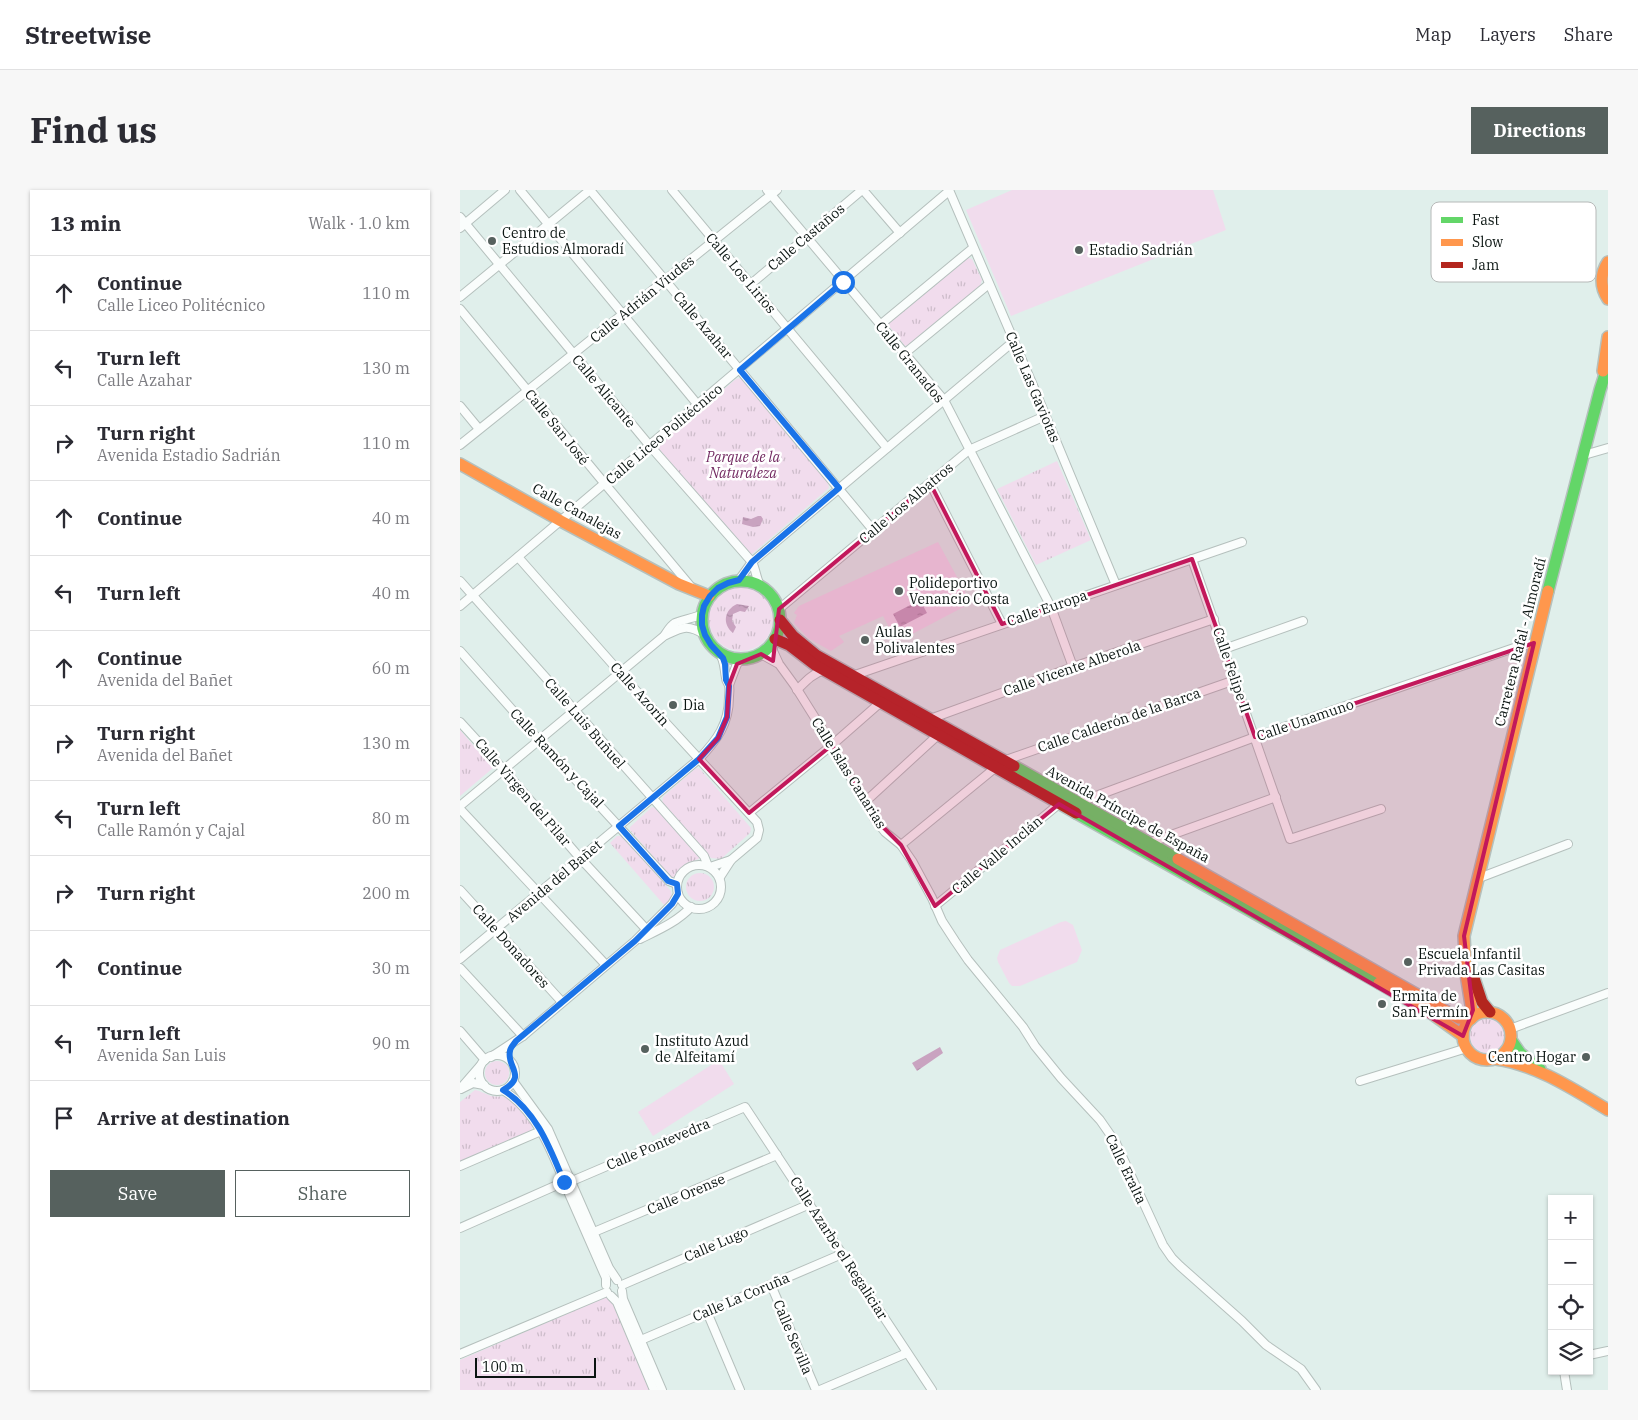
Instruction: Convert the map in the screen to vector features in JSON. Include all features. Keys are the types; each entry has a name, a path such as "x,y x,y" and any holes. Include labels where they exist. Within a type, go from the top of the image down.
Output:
{"main road":[{"path":"1608,262 1603,269 1601,282 1608,299"},
{"name":"Carretera Rafal - Almoradí","path":"1600,390 1608,337"},
{"name":"Carretera Rafal - Almoradí","path":"1472,1018 1473,1010 1466,974 1464,936 1534,643 1608,365"},
{"name":"Calle Canalejas","path":"460,464 561,521 679,584 694,590 705,606"},
{"path":"739,580 760,585 772,595 780,614 779,630 774,641 761,654 742,659 726,656 719,652 711,645 702,625 705,606 718,588 739,580"},
{"name":"Calle Canalejas","path":"679,584 705,606"},
{"name":"Avenida Príncipe de España","path":"780,614 793,636 807,649 930,719 1059,804 1431,1014 1464,1036"},
{"name":"Avenida Príncipe de España","path":"774,641 789,645 814,665 938,735 1077,803 1453,1015 1459,1018 1472,1018"},
{"name":"Carretera Rafal - Almoradí","path":"1473,903 1470,926 1474,981 1482,1002 1490,1012"},
{"path":"1554,1079 1520,1052 1510,1035 1506,1022 1499,1015 1490,1012 1481,1013 1472,1018 1464,1030 1466,1048 1477,1058 1483,1060 1505,1059 1524,1066 1554,1079 1608,1110"},
{"path":"1496,1058 1506,1051 1510,1035"}],"street":[{"path":"463,226 505,190"},
{"path":"520,190 698,405"},
{"path":"460,297 590,190"},
{"name":"Calle Azahar","path":"590,190 874,530"},
{"path":"863,190 900,233"},
{"name":"Calle Castaños","path":"750,284 863,190"},
{"name":"Calle Los Lirios","path":"676,191 750,284 887,448"},
{"name":"Calle Liceo Politécnico","path":"460,606 949,191"},
{"name":"Calle Las Gaviotas","path":"949,191 1116,585"},
{"name":"Calle Adrián Viudes","path":"460,445 771,192"},
{"name":"Calle Granados","path":"771,192 843,282 944,400 1051,607 1073,667"},
{"name":"Calle Alicante","path":"460,216 463,226 500,264 650,446 752,562"},
{"path":"880,325 973,248"},
{"path":"904,354 989,284"},
{"name":"Calle San José","path":"460,309 694,590"},
{"path":"739,580 752,562 1014,341"},
{"path":"460,406 479,429"},
{"name":"Calle Los Albatros","path":"780,614 874,530 969,450 1045,416"},
{"path":"1584,455 1608,448"},
{"path":"930,483 1002,624"},
{"name":"Calle Europa","path":"852,676 1242,542"},
{"name":"Calle Azorín","path":"518,557 757,822 759,830 756,838 730,860"},
{"name":"Calle Felipe II","path":"1192,559 1290,839 1381,809"},
{"path":"752,562 760,585"},
{"name":"Calle Luis Buñuel","path":"460,581 704,856 709,867"},
{"path":"606,966 460,807 664,636 677,622 690,620 705,606"},
{"name":"Calle Vicente Alberola","path":"930,719 1073,667 1214,619"},
{"path":"1224,649 1303,621"},
{"path":"664,636 681,628 688,627 696,629 705,635"},
{"name":"Calle Islas Canarias","path":"774,641 773,651 779,664 832,745 874,818 885,832 901,845 936,906"},
{"name":"Calle Unamuno","path":"1077,803 1255,738 1514,648 1534,643"},
{"name":"Calle Ramón y Cajal","path":"460,651 668,881 677,884"},
{"name":"Avenida del Bañet","path":"719,652 725,664 726,680 729,686"},
{"name":"Calle Islas Canarias","path":"761,654 779,664"},
{"name":"Avenida del Bañet","path":"460,959 699,759 718,738 727,717 729,686 737,664 742,659"},
{"path":"797,690 816,673 824,670"},
{"name":"Calle Calderón de la Barca","path":"901,845 999,764 1235,680"},
{"path":"749,813 832,745 880,702"},
{"name":"Calle Virgen del Pilar","path":"460,722 580,858 646,929"},
{"path":"865,802 938,735"},
{"path":"1148,843 1276,798"},
{"name":"Calle Valle Inclán","path":"936,906 1059,804"},
{"path":"1479,878 1568,844"},
{"path":"709,867 730,860"},
{"path":"720,878 730,860"},
{"path":"701,864 716,871 720,878 722,885 718,899 713,905 706,908 691,908 683,902 678,894 677,884 679,878 688,868 701,864"},
{"name":"Calle Donadores","path":"460,890 562,1002"},
{"path":"460,1089 486,1061 519,1039 635,941 672,904 678,894"},
{"name":"Calle Eralta","path":"936,906 942,921 968,960 1016,1018 1050,1065 1109,1131 1163,1245 1172,1258 1266,1345 1301,1369 1316,1390"},
{"path":"635,941 670,924 691,908"},
{"path":"646,929 657,931"},
{"path":"460,968 519,1039"},
{"path":"1510,1035 1608,993"},
{"path":"460,1031 486,1061"},
{"path":"510,1062 510,1052 519,1039"},
{"path":"1360,1081 1466,1048"},
{"path":"498,1056 505,1057 510,1062 515,1074 509,1087 503,1090 489,1090 480,1079 479,1072 486,1061 498,1056"},
{"path":"513,1081 548,1129 606,1278 608,1291 617,1302 654,1390"},
{"path":"460,1089 474,1083 484,1085"},
{"path":"503,1090 515,1098 541,1131 568,1181 613,1275 620,1285 623,1299 662,1390"},
{"name":"Calle Pontevedra","path":"460,1228 745,1107"},
{"name":"Calle Azarbe el Regaliciar","path":"745,1107 932,1390"},
{"path":"460,1166 541,1131"},
{"name":"Calle Orense","path":"594,1232 777,1154"},
{"name":"Calle Lugo","path":"620,1285 810,1204"},
{"name":"Calle La Coruña","path":"641,1340 842,1254"},
{"path":"608,1291 611,1281 620,1285"},
{"path":"460,1354 608,1291 618,1296 620,1285"},
{"name":"Calle Sevilla","path":"771,1285 816,1390"},
{"path":"707,1312 740,1390"},
{"path":"1593,1354 1608,1351"},
{"path":"820,1390 907,1353"},
{"path":"1565,1375 1567,1390"}],"highlighted area":[{"path":"930,483 1002,624 1192,559 1255,737 1534,643 1464,936 1473,1010 1463,1036 1059,804 935,906 901,845 874,818 832,745 749,813 699,759 718,738 727,717 729,685 737,664 761,654 773,661 779,609"}],"green space":[{"name":"Estadio Sadrián","path":"1012,190 1213,190 1226,230 1011,316 966,210"},
{"path":"968,258 972,259 982,280 980,286 909,345 905,346 889,326 889,323"},
{"name":"Parque de la Naturaleza","path":"741,378 828,483 829,488 752,554 746,553 659,449 659,444 736,379"},
{"path":"1057,461 1091,540 1036,565 997,489"},
{"name":"Polideportivo Venancio Costa","path":"938,542 971,603 897,642 883,616 839,636 844,642 831,651 808,638 794,623 797,615 794,613 799,606"},
{"path":"741,587 759,593 767,601 773,619 767,637 759,645 741,651 723,645 715,637 709,619 715,601 723,593"},
{"path":"460,730 493,768 460,796"},
{"path":"696,768 700,769 751,828 750,833 721,859 711,858 662,804 663,797"},
{"path":"652,807 657,808 700,858 682,867 675,877 671,877 630,830 630,827"},
{"path":"617,836 622,836 671,891 672,899 665,906 610,843"},
{"path":"700,873 710,877 714,887 710,897 700,901 690,897 686,887 690,877"},
{"path":"1066,921 1073,925 1082,950 1077,962 1020,986 1012,986 998,962 997,958 1000,950"},
{"path":"1487,1019 1499,1024 1504,1036 1499,1048 1487,1053 1475,1048 1470,1036 1475,1024"},
{"path":"719,1060 734,1084 653,1136 638,1112"},
{"path":"497,1061 506,1064 509,1073 506,1082 497,1085 488,1082 485,1073 488,1064"},
{"path":"475,1090 491,1096 509,1097 533,1125 531,1132 460,1162 460,1102"},
{"path":"605,1297 613,1302 650,1390 460,1390 460,1360"}],"water":[{"path":"761,516 763,519 760,526 753,527 742,524 743,517 751,519"},
{"path":"920,600 927,613 900,627 893,614"},
{"path":"737,604 749,606 745,612 740,611 733,614 732,621 736,627 733,633 727,626 726,617 729,610"},
{"path":"940,1047 943,1053 917,1071 912,1063"}],"traffic: fast":[{"path":"1548,591 1608,365"},
{"path":"741,581 756,584 769,592 777,605 780,620 777,635 769,648 756,656 741,659 726,656 713,648 705,635 702,620 705,605 713,592 726,584 741,581"},
{"path":"1014,766 1178,859"},
{"path":"1076,813 1379,983"},
{"path":"1511,1040 1520,1053 1540,1069"}],"traffic: slow":[{"path":"1608,262 1602,280 1608,299"},
{"path":"1603,371 1608,337"},
{"path":"460,464 679,584 709,596"},
{"path":"1473,1017 1466,974 1464,936 1548,591"},
{"path":"1178,859 1453,1015 1459,1018 1471,1019"},
{"path":"1379,983 1431,1013 1463,1036"},
{"path":"1487,1012 1496,1014 1504,1019 1509,1027 1511,1036 1509,1045 1504,1053 1496,1058 1487,1060 1478,1058 1470,1053 1465,1045 1463,1036 1465,1027 1470,1019 1478,1014 1487,1012"},
{"path":"1496,1059 1540,1072 1608,1110"}],"traffic: jam":[{"path":"780,620 793,636 816,655 1014,766"},
{"path":"775,639 789,645 815,665 1076,813"},
{"path":"1473,975 1482,1002 1490,1012"}],"place":[{"name":"Centro de Estudios Almoradí","path":"492,241"},
{"name":"Estadio Sadrián","path":"1079,250"},
{"name":"Polideportivo Venancio Costa","path":"899,591"},
{"name":"Aulas Polivalentes","path":"865,640"},
{"name":"Dia","path":"673,705"},
{"name":"Escuela Infantil Privada Las Casitas","path":"1408,962"},
{"name":"Ermita de San Fermín","path":"1382,1004"},
{"name":"Instituto Azud de Alfeitamí","path":"645,1049"},
{"name":"Centro Hogar","path":"1586,1057"}],"route":[{"path":"564,1182 550,1148 534,1120 515,1098 503,1090 509,1087 515,1074 510,1062 510,1052 516,1041 635,941 672,904 678,894 677,884 668,881 619,826 710,748 718,738 727,717 729,686 726,680 725,664 719,652 711,645 705,635 702,625 704,606 718,588 739,580 752,562 839,488 740,370 843,282"}]}
